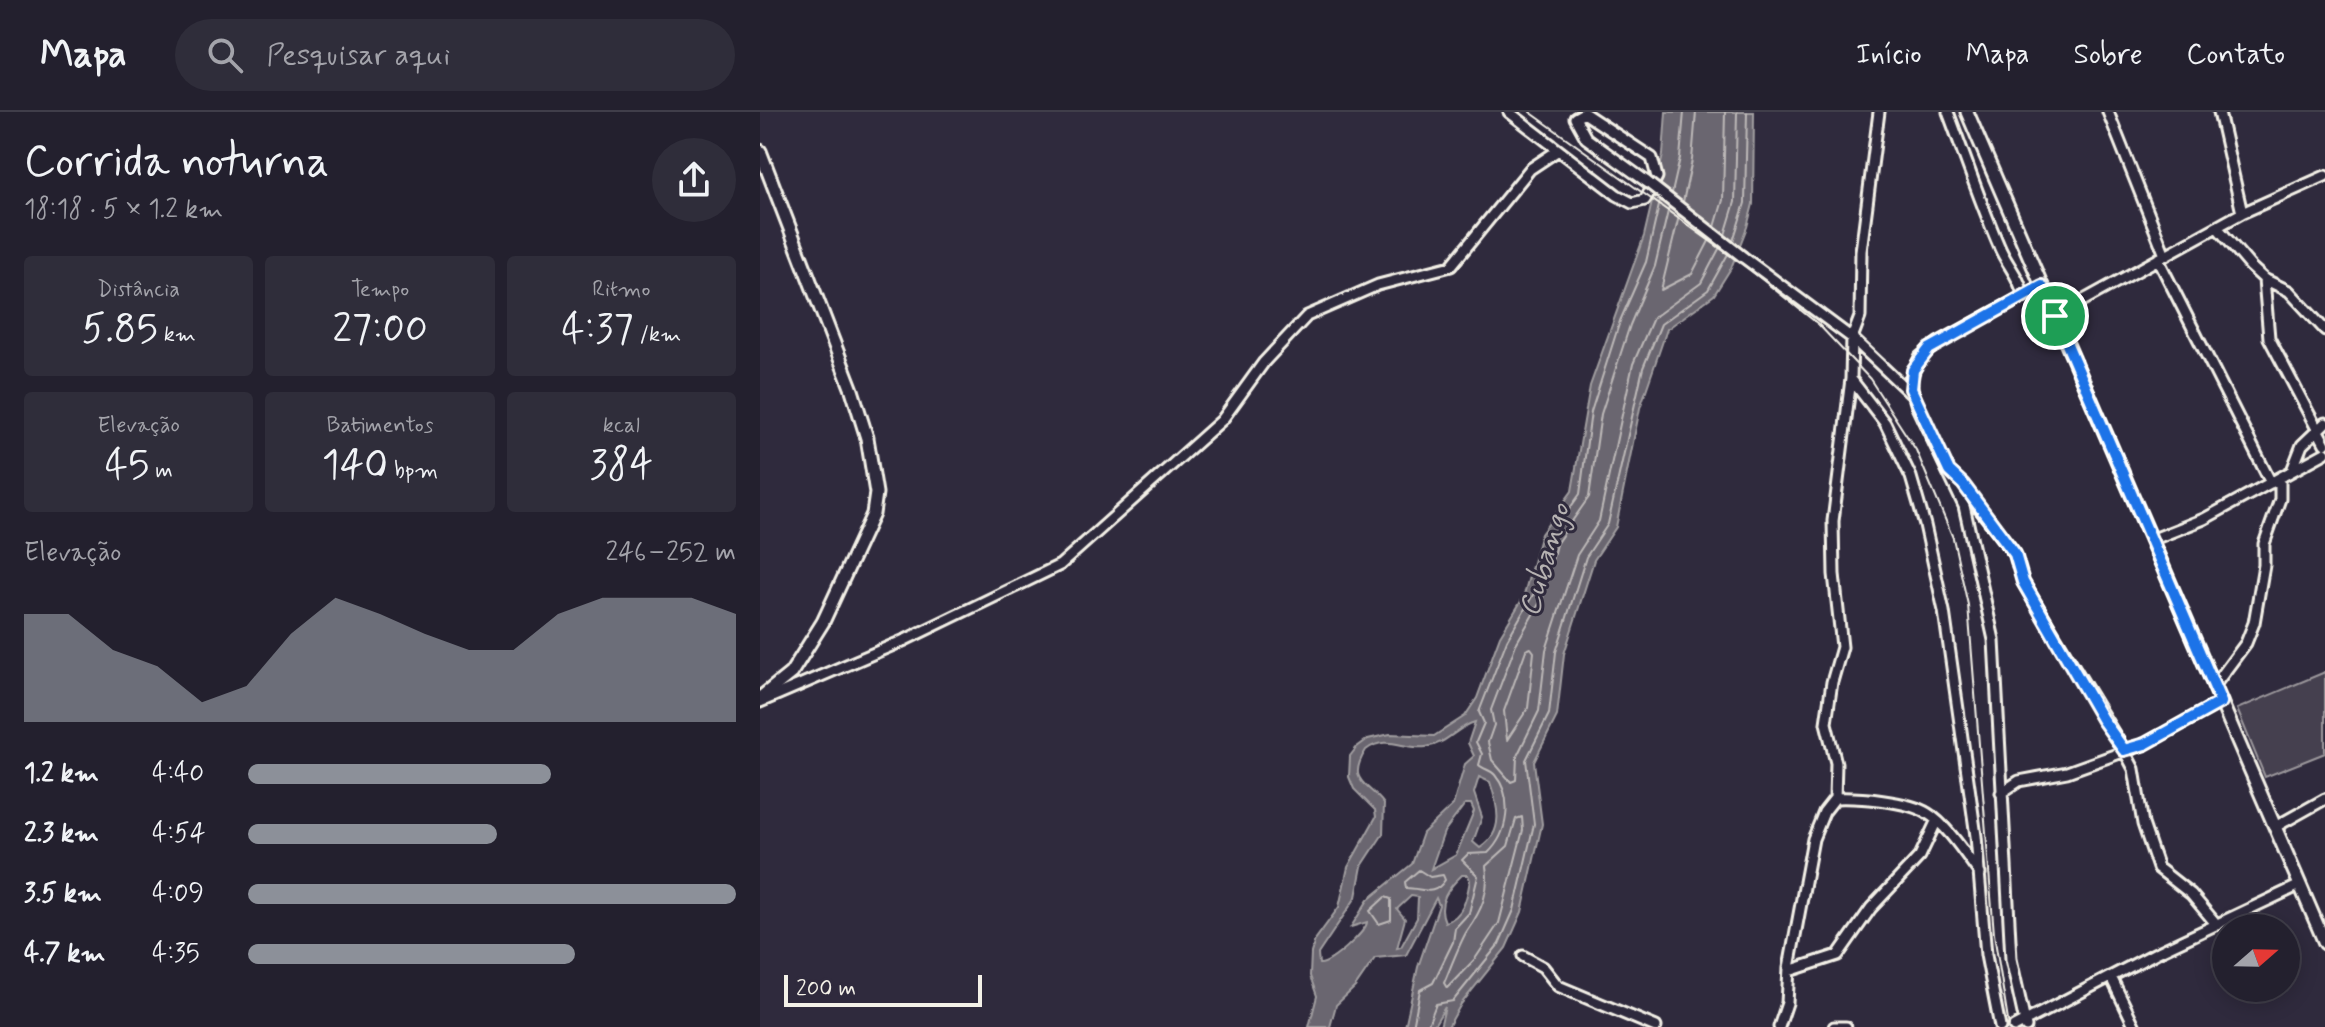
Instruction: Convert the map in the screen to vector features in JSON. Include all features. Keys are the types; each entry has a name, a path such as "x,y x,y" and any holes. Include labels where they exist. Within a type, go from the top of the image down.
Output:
{"main road":[{"path":"1967,112 2325,942"},
{"path":"760,151 852,390 867,438 876,493 873,514 823,622 791,673 760,700"}],"street":[{"path":"1509,112 1557,151 1628,201 1636,203 1648,197 1657,177 1652,158 1584,113 1575,118 1580,132 1647,182 1743,257 1852,338 1913,396"},
{"path":"1779,1027 1787,1003 1789,971 1813,839 1824,812 1835,798 1836,763 1826,723 1832,682 1842,647 1834,574 1833,521 1851,379 1852,338 1860,317 1861,251 1879,112"},
{"path":"1948,112 1992,231 2008,267 2021,281 2023,295"},
{"path":"2108,112 2161,257 2276,481 2280,499 2264,544 2264,565 2254,623 2246,643 2214,686"},
{"path":"2219,112 2242,213"},
{"path":"760,700 905,640 1060,565 1222,420 1264,362 1307,316 1378,285 1451,266 1530,169 1557,151"},
{"path":"2055,316 2242,213 2325,176"},
{"path":"2217,227 2234,251 2264,279 2289,291 2325,330"},
{"path":"2264,279 2269,338 2322,426 2325,444"},
{"path":"2042,286 1939,342 1920,357 1910,380 1913,396 1964,506 1994,640 2011,959 2021,1026 2212,927"},
{"path":"1851,379 1868,398 1892,436 1925,525 1944,611 1980,874 1986,955 2000,1027"},
{"path":"2293,468 2302,445 2322,426"},
{"path":"2151,540 2204,519 2325,453"},
{"path":"1949,471 1963,484 2015,554 2023,582 2102,719 2124,750 2134,769 2143,824 2158,868 2191,894 2212,919"},
{"path":"2001,793 2019,781 2067,772 2145,744 2221,702"},
{"path":"1835,798 1884,800 1926,811 1980,874"},
{"path":"2275,827 2325,799"},
{"path":"1789,971 1838,955 1871,908 1920,856 1936,822"},
{"path":"2240,914 2300,885"},
{"path":"1523,956 1543,967 1558,986 1656,1027"},
{"path":"2111,977 2135,1027"},
{"path":"1834,1027 1846,1027"}],"shaded area":[{"path":"2325,672 2325,753 2265,777 2237,709"}],"water":[{"name":"Cubango","path":"1666,112 1754,112 1753,204 1747,227 1731,268 1714,295 1667,329 1640,408 1616,527 1594,560 1564,654 1557,716 1534,762 1542,824 1522,912 1506,948 1461,1004 1448,1027 1440,1027 1445,1007 1433,1027 1405,1027 1418,967 1439,905 1436,898 1406,955 1375,958 1355,987 1336,1005 1330,1027 1309,1027 1317,996 1310,976 1315,940 1339,907 1348,867 1376,817 1375,810 1354,789 1349,777 1350,756 1368,739 1390,734 1434,736 1465,716 1477,698 1500,636 1523,598 1541,534 1572,491 1590,386 1644,236 1663,155","holes":["1475,722 1468,743 1474,756 1465,764 1453,805 1423,833 1412,864 1368,900 1351,927 1367,922 1361,933 1339,954 1319,964 1318,954 1356,897 1362,866 1383,834 1384,804 1358,775 1366,750 1381,743 1426,747","1479,777 1490,782 1497,809 1493,834 1480,848 1473,842 1482,817 1474,793","1465,804 1471,804 1474,811 1456,855 1431,869 1444,832","1462,875 1468,875 1470,880 1464,906 1456,916 1445,922 1443,902","1411,896 1418,897 1417,918 1401,947 1397,948 1405,919 1397,909"]}],"railway":[{"path":"1530,112 1749,269 1818,324 1870,379 1916,450 1953,538 1968,605 1994,934 2009,1027"}],"route":[{"path":"2042,286 2055,316 2221,702 2145,744 2124,750 2110,733 2068,655 2023,582 2015,554 1963,484 1949,471 1911,389 1913,370 1929,349 2023,295 2042,286"}]}
